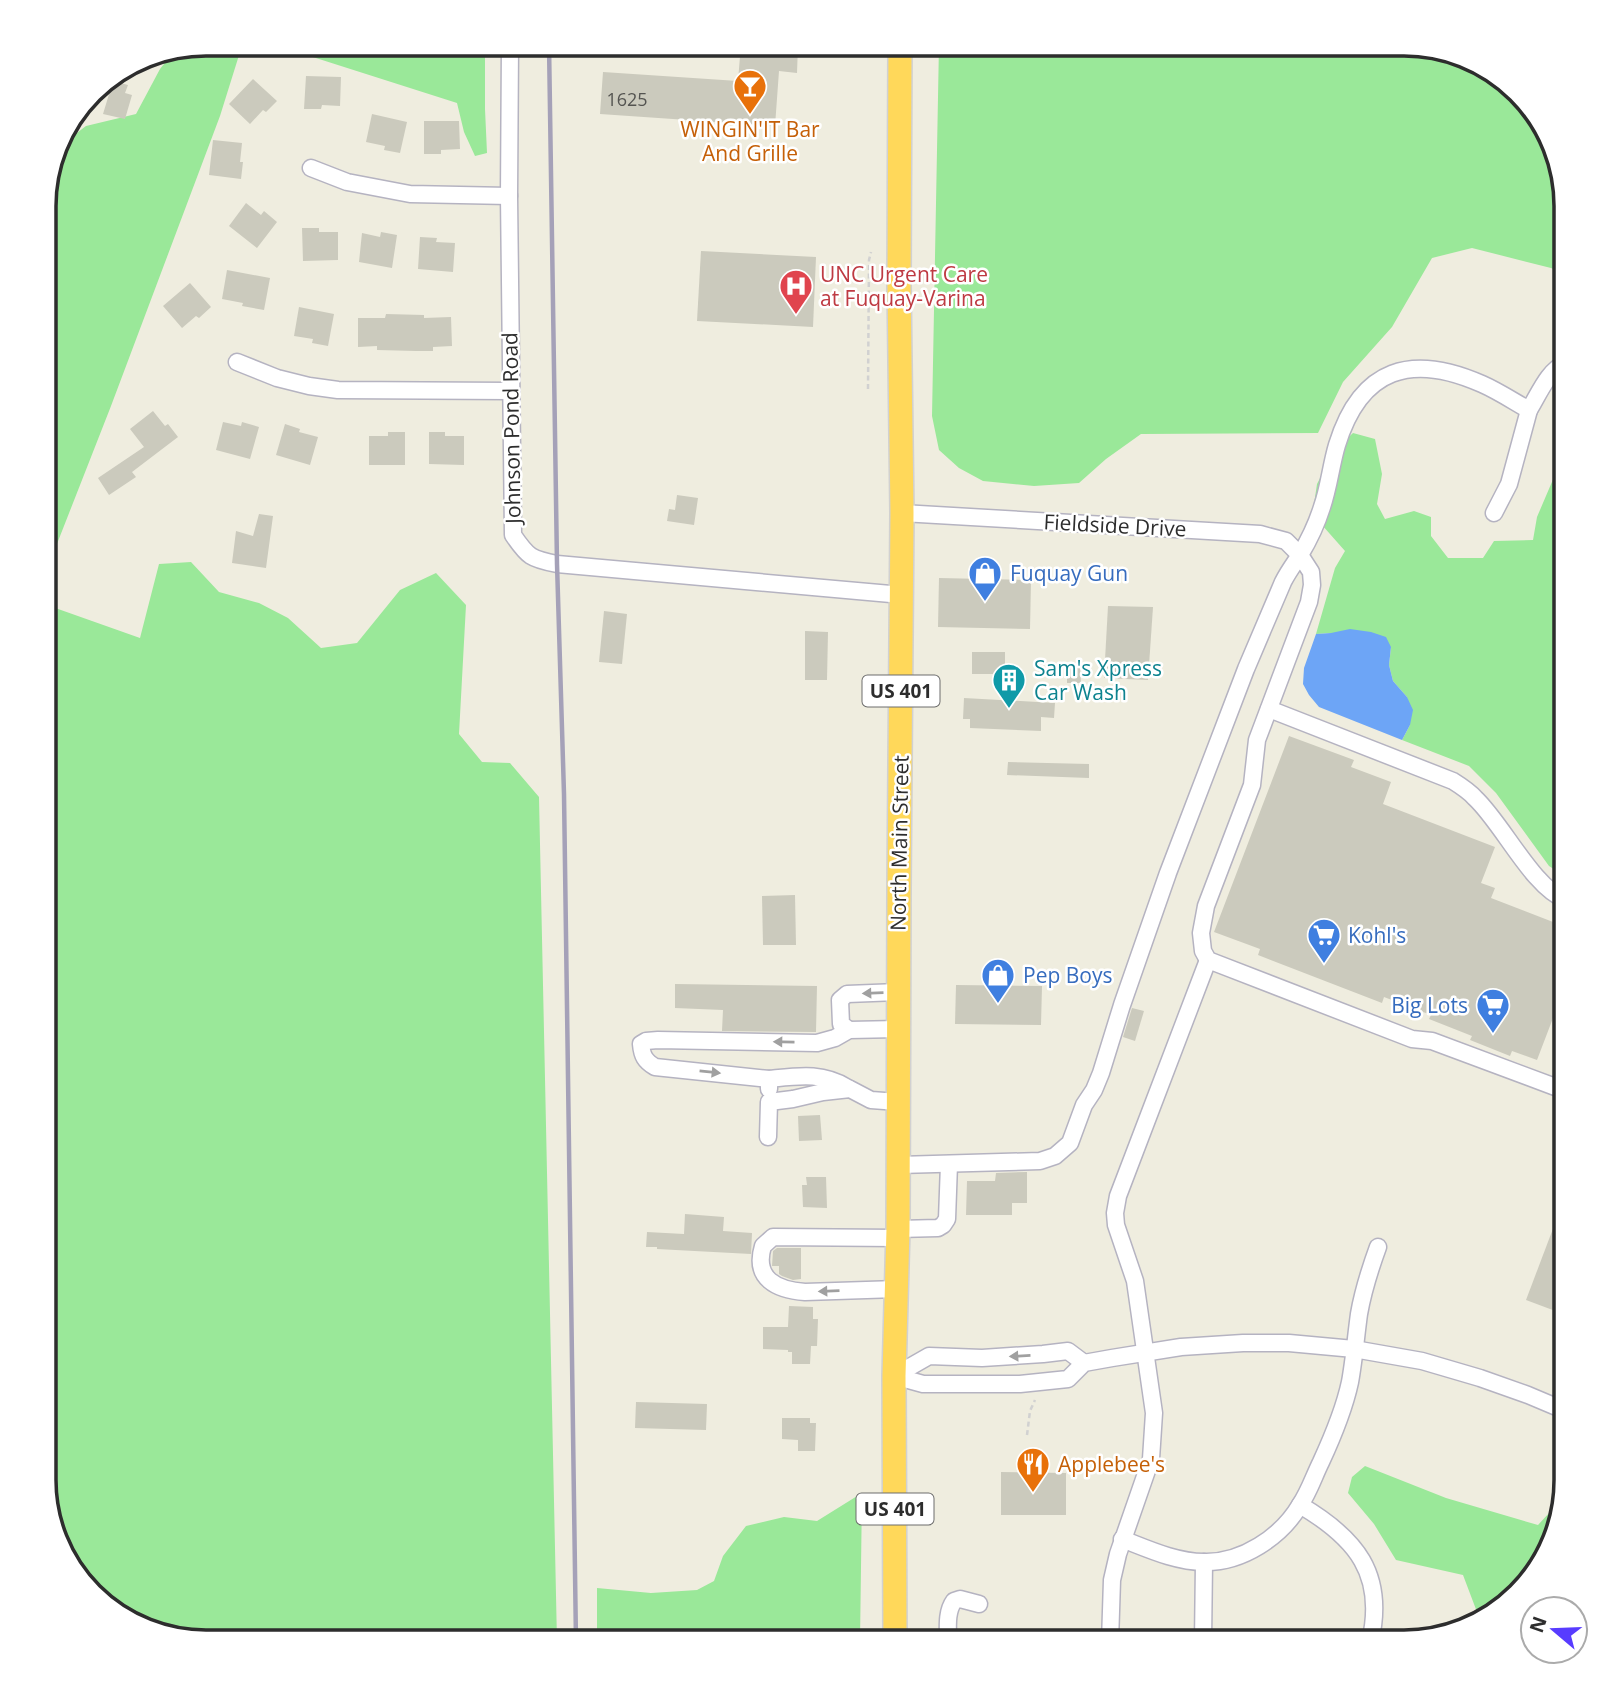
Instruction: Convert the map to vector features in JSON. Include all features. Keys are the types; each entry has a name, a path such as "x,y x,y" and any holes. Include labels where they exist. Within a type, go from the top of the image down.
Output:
{"highway":[{"name":"North Main Street","path":"895,1630 894,1376 899,1165 902,595 898,285 900,56"}],"street":[{"name":"Johnson Pond Road","path":"510,56 513,535 524,551 535,560 557,564 902,595"},
{"path":"311,168 348,182 410,194 509,195"},
{"path":"237,362 287,381 338,390 510,391"},
{"path":"899,1165 1040,1161 1055,1156 1070,1143 1084,1105 1101,1073 1168,873 1246,669 1283,582 1314,529 1323,505 1337,445 1349,417 1369,388 1381,379 1407,368 1423,368 1449,372 1482,384 1529,410"},
{"path":"1494,513 1508,484 1529,410 1554,371"},
{"name":"Fieldside Drive","path":"902,513 1260,534 1286,541 1300,555 1311,572 1312,585 1309,602 1269,709"},
{"path":"1554,892 1541,882 1476,798 1453,781 1269,709 1257,740 1252,785 1206,906 1201,933 1203,951 1208,960 1412,1039 1432,1041 1554,1087"},
{"path":"1110,1630 1112,1580 1122,1539 1151,1459 1154,1413 1135,1281 1116,1225 1115,1213 1118,1196 1208,960"},
{"path":"849,1030 841,1024 840,1000 847,994 898,992"},
{"path":"898,1029 849,1030 835,1038 817,1043 657,1040 641,1044 646,1061 655,1067 769,1079 808,1075 836,1081 871,1100 898,1102"},
{"path":"768,1137 769,1079"},
{"path":"769,1102 850,1089"},
{"path":"897,1289 792,1291 775,1285 766,1278 761,1270 763,1246 773,1237 898,1233 937,1228 947,1219 949,1164"},
{"path":"1122,1539 1175,1558 1204,1562 1229,1559 1252,1550 1286,1524 1300,1505 1333,1436 1343,1408 1350,1379 1359,1312 1378,1247"},
{"path":"894,1376 923,1384 1020,1384 1068,1379 1084,1363 1181,1347 1289,1343 1354,1349 1422,1361 1516,1390 1554,1406"},
{"path":"894,1376 929,1356 982,1358 1068,1351 1084,1363"},
{"path":"1300,1505 1339,1530 1362,1559 1373,1590 1373,1630"},
{"path":"1203,1630 1204,1562"},
{"path":"948,1630 950,1606 954,1601 960,1599 979,1604"}],"path":[{"path":"868,389 871,253"},
{"path":"1027,1435 1030,1411 1035,1401"}],"green space":[{"path":"239,56 220,116 56,546 56,196 61,167 74,135 86,126 136,114 166,61 177,59"},
{"path":"310,56 485,56 487,153 475,156 464,132 457,103"},
{"path":"939,56 1414,56 1443,61 1479,76 1517,107 1539,140 1546,158 1554,196 1554,269 1472,248 1432,258 1392,327 1343,382 1318,433 1141,434 1079,483 1034,486 983,481 959,468 939,450 932,416"},
{"path":"1353,433 1375,439 1382,474 1377,504 1385,519 1414,511 1431,517 1431,536 1448,558 1483,558 1494,541 1533,540 1537,517 1554,477 1554,869 1496,793 1469,766 1402,740 1410,725 1407,697 1393,681 1389,665 1391,647 1331,633 1316,634 1335,568 1345,551 1313,511 1317,484 1334,451"},
{"path":"191,562 219,592 259,603 288,618 321,648 357,643 400,590 436,573 466,605 459,734 482,762 510,763 539,797 557,1630 186,1629 140,1615 107,1593 81,1563 67,1538 56,1490 56,608 140,638 159,564"},
{"path":"1365,1466 1446,1498 1538,1525 1550,1512 1539,1546 1529,1563 1503,1593 1477,1611 1463,1575 1396,1560 1374,1524 1348,1493 1352,1477"},
{"path":"862,1493 860,1630 597,1630 597,1588 651,1593 697,1590 714,1581 723,1556 746,1526 784,1517 817,1521"}],"water":[{"path":"1350,629 1386,637 1391,647 1389,665 1393,681 1407,697 1413,710 1410,725 1402,740 1319,707 1303,684 1304,668 1316,634"}],"building":[{"path":"740,56 798,56 797,73 779,71 775,126 600,114 603,72 738,81"},
{"path":"306,76 341,77 340,106 322,105 321,109 304,109"},
{"path":"253,79 277,101 266,112 263,110 250,124 229,104"},
{"path":"121,83 128,85 125,93 132,95 125,119 103,114 110,91"},
{"path":"372,114 407,122 400,153 366,142"},
{"path":"424,121 459,121 460,149 441,150 441,154 424,154"},
{"path":"213,140 242,143 241,179 209,175"},
{"path":"246,203 261,215 264,211 277,222 257,248 229,226"},
{"path":"302,228 338,232 338,260 303,261"},
{"path":"381,232 397,235 392,268 359,262 362,233 380,237"},
{"path":"420,237 437,238 436,242 455,243 453,272 418,269"},
{"path":"701,251 816,257 813,327 697,321"},
{"path":"227,270 270,278 264,310 222,299"},
{"path":"190,283 211,307 182,328 163,306"},
{"path":"299,307 334,314 328,346 312,343 313,339 294,336"},
{"path":"386,314 424,315 424,318 451,317 452,346 433,347 433,351 358,347 358,318 385,318"},
{"path":"153,411 178,437 132,472 136,477 109,495 98,478 144,447 130,429"},
{"path":"223,422 241,426 242,422 259,427 250,459 216,450"},
{"path":"285,424 300,429 299,432 318,437 310,465 276,455"},
{"path":"388,432 405,432 405,465 369,465 369,436 388,436"},
{"path":"429,432 445,432 445,436 464,436 464,465 429,464"},
{"path":"677,495 698,498 694,525 667,521 669,509 675,510"},
{"path":"259,514 273,516 266,568 232,563 236,531 253,536"},
{"name":"Fuquay Gun","path":"939,578 1031,580 1030,629 938,627"},
{"path":"1108,606 1153,607 1148,680 1104,678"},
{"path":"604,611 627,614 622,664 599,662"},
{"path":"805,631 828,632 827,680 805,680"},
{"path":"972,652 1005,652 1005,674 972,674"},
{"path":"1080,668 1081,683 1067,683 1067,669"},
{"name":"Sam's Xpress Car Wash","path":"964,698 1055,703 1054,718 1041,717 1041,731 970,728 970,719 963,719"},
{"path":"1289,736 1354,760 1351,767 1391,782 1383,804 1495,847 1481,883 1495,888 1491,898 1554,922 1554,1015 1537,1060 1512,1051 1510,1056 1470,1040 1472,1036 1429,1019 1431,1015 1384,997 1382,1003 1258,955 1260,949 1214,932"},
{"name":"Sam's Xpress Car Wash","path":"1008,762 1089,764 1089,778 1007,775"},
{"path":"795,895 796,945 763,945 762,896"},
{"path":"675,984 817,986 816,1032 722,1031 723,1010 675,1008"},
{"name":"Pep Boys","path":"956,985 1042,986 1041,1025 955,1024"},
{"path":"1132,1008 1144,1011 1135,1041 1123,1037"},
{"path":"820,1115 822,1140 799,1141 798,1116"},
{"path":"1027,1172 1027,1203 1012,1203 1012,1215 966,1215 967,1181 995,1181 996,1173"},
{"path":"806,1177 826,1177 827,1208 803,1207 802,1185 807,1185"},
{"path":"685,1214 724,1217 723,1231 752,1233 751,1254 646,1247 647,1232 684,1234"},
{"path":"1554,1226 1554,1310 1526,1300"},
{"path":"777,1248 801,1248 801,1279 793,1280 782,1276 779,1274 779,1266 772,1266 773,1251"},
{"path":"789,1306 813,1307 813,1319 818,1319 817,1346 811,1346 810,1364 792,1364 792,1352 788,1350 763,1349 763,1327 788,1327"},
{"path":"636,1402 707,1404 706,1430 635,1428"},
{"path":"782,1418 810,1418 810,1423 816,1423 815,1451 798,1451 798,1440 782,1439"},
{"name":"Applebee's","path":"1001,1472 1066,1473 1066,1515 1001,1515"}],"railway":[{"path":"549,56 557,564 564,794 576,1630"}],"place":[{"name":"WINGIN'IT Bar And Grille","path":"750,116"},
{"name":"UNC Urgent Care at Fuquay-Varina","path":"796,316"},
{"name":"Fuquay Gun","path":"985,603"},
{"name":"Sam's Xpress Car Wash","path":"1009,710"},
{"name":"Kohl's","path":"1324,965"},
{"name":"Pep Boys","path":"998,1005"},
{"name":"Big Lots","path":"1493,1035"},
{"name":"Applebee's","path":"1033,1494"}]}
